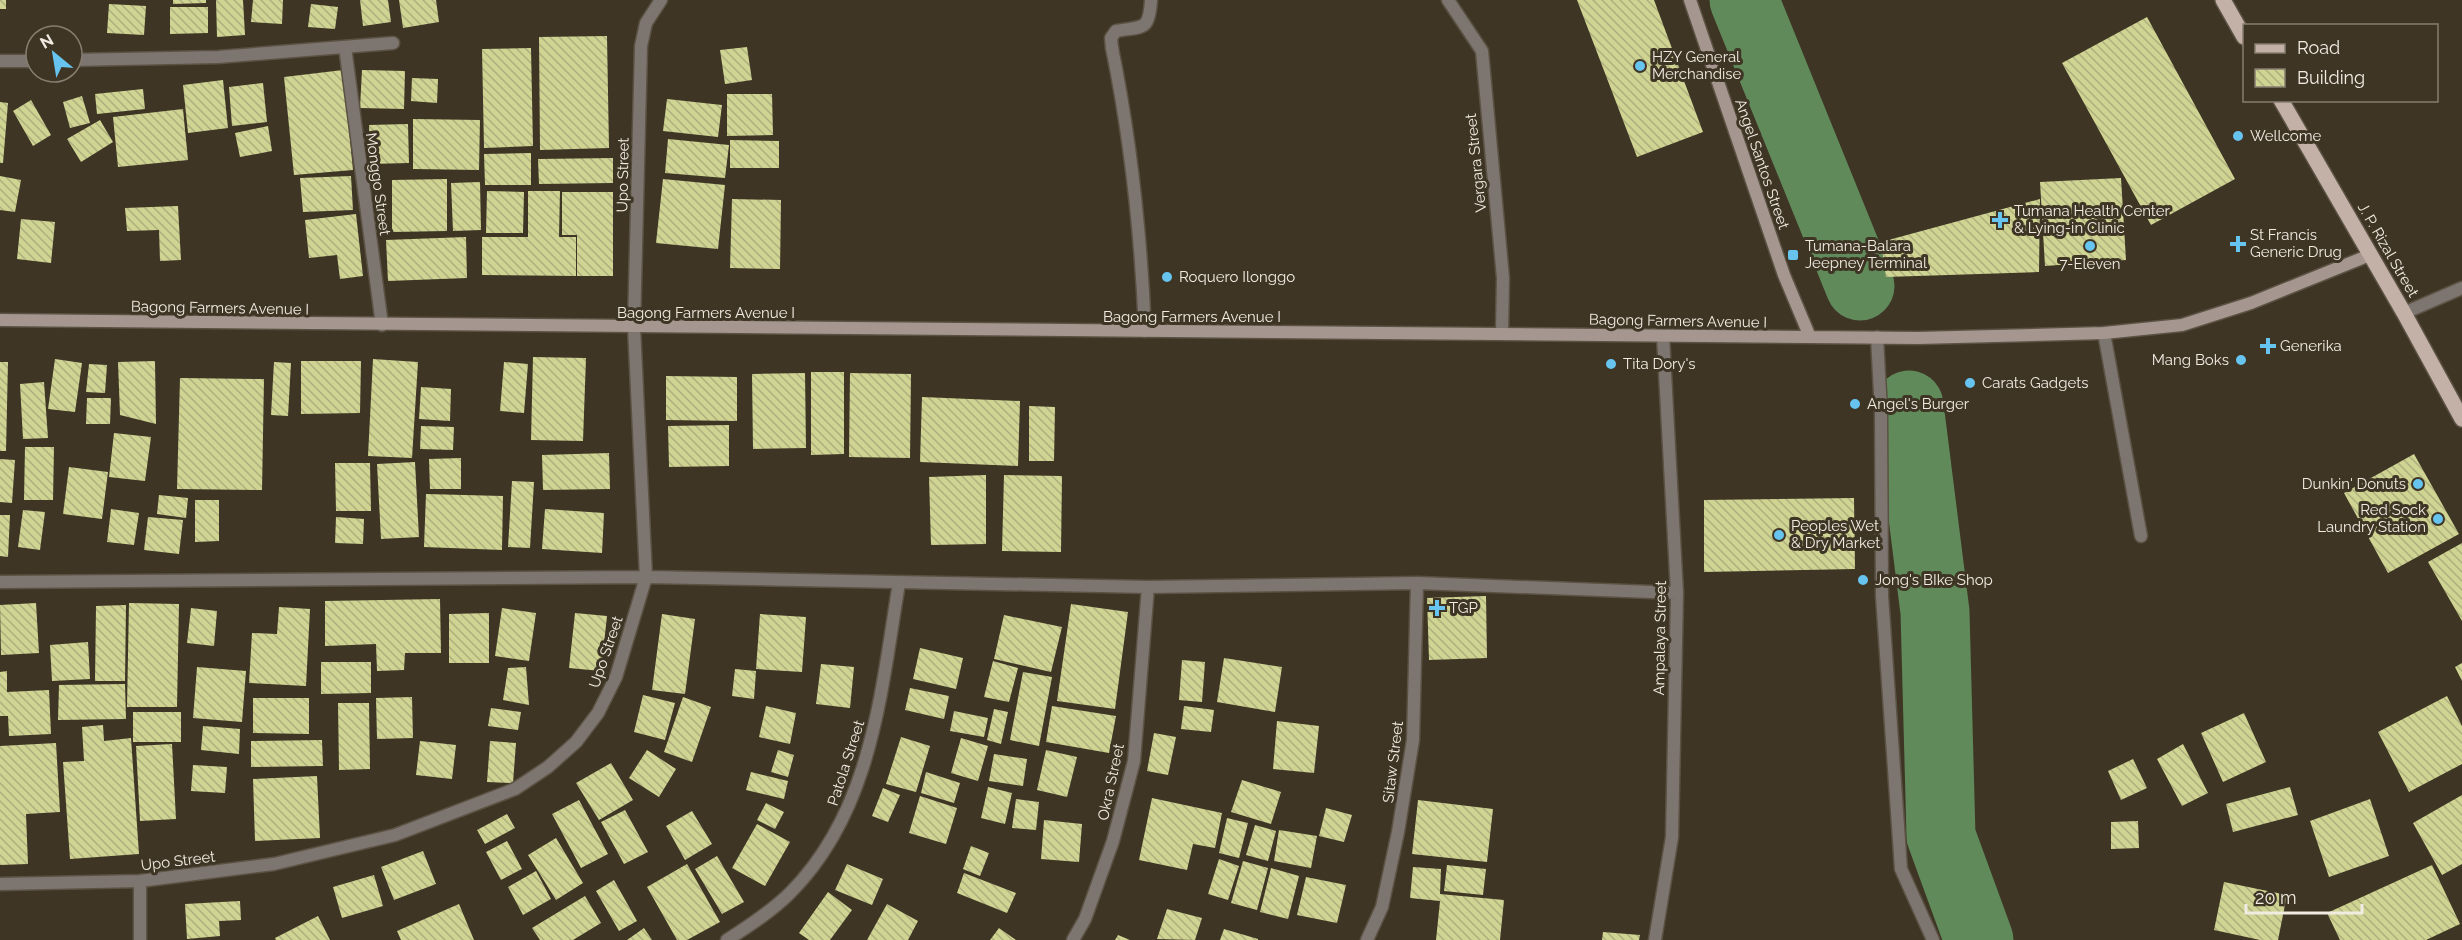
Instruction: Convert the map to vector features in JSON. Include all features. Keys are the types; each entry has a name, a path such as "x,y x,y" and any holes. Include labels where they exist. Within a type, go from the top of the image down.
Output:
{"main road":[{"path":"2223,0 2243,35"},
{"name":"J. P. Rizal Street","path":"2282,102 2404,313 2462,419"}],"street":[{"name":"Upo Street","path":"0,884 140,881 274,864 336,851 395,835 515,789 548,767 576,742 598,713 616,677 646,578 634,327 641,46 646,23 661,0"},
{"path":"1145,332 1142,265 1131,164 1111,38 1116,31 1135,30 1145,25 1149,19 1151,0"},
{"name":"Vergara Street","path":"1448,0 1482,51 1503,278 1502,333"},
{"name":"Angel Santos Street","path":"1690,0 1784,275 1810,337"},
{"path":"84,60 218,57 393,44"},
{"name":"Monggo Street","path":"345,47 382,325"},
{"path":"0,61 24,61"},
{"name":"Bagong Farmers Avenue I","path":"0,321 1810,337 2104,333 2182,325 2214,316 2370,255"},
{"path":"2404,313 2462,288"},
{"path":"2104,333 2141,536"},
{"name":"Ampalaya Street","path":"1655,940 1672,837 1677,593 1663,336"},
{"path":"1877,337 1881,411 1882,596 1901,870 1933,940"},
{"path":"0,582 646,578 1148,587 1417,583 1677,593"},
{"name":"Patola Street","path":"728,940 789,895 838,831 855,795 878,712 899,583"},
{"name":"Sitaw Street","path":"1367,940 1382,907 1398,832 1413,740 1417,583"},
{"name":"Okra Street","path":"1073,940 1085,919 1113,841 1134,761 1148,587"},
{"path":"140,881 140,940"}],"building":[{"path":"0,0 6,0 6,9 0,9"},
{"path":"173,0 206,0 206,3 173,4"},
{"path":"216,0 243,0 245,35 217,37"},
{"path":"253,0 283,0 282,24 251,22"},
{"path":"360,0 388,0 391,22 363,26"},
{"path":"399,0 436,0 439,22 403,28"},
{"name":"HZY General Merchandise","path":"1577,0 1654,0 1703,132 1637,157"},
{"path":"109,4 146,6 144,35 107,33"},
{"path":"311,4 338,7 335,29 308,27"},
{"path":"170,7 208,7 208,33 170,34"},
{"path":"2147,17 2235,179 2151,225 2062,63"},
{"path":"607,36 609,148 540,150 539,37"},
{"path":"747,47 752,80 725,84 720,50"},
{"path":"531,48 533,146 484,148 482,49"},
{"path":"343,70 353,170 294,175 284,77"},
{"path":"362,70 405,71 404,109 360,108"},
{"path":"412,78 438,79 437,103 411,101"},
{"path":"223,80 228,128 188,133 183,85"},
{"path":"263,83 267,122 232,126 229,87"},
{"path":"143,89 145,109 97,114 95,94"},
{"path":"727,94 772,94 773,135 727,136"},
{"path":"82,96 90,123 70,128 63,102"},
{"path":"667,99 722,105 718,137 663,131"},
{"path":"31,100 51,135 33,146 13,111"},
{"path":"0,102 8,103 3,163 0,163"},
{"path":"183,109 188,160 118,167 113,117"},
{"path":"413,119 480,120 479,170 413,169"},
{"path":"100,120 113,142 81,162 67,139"},
{"path":"408,124 409,163 370,164 369,125"},
{"path":"268,126 272,151 240,157 235,133"},
{"path":"668,139 729,145 725,178 665,173"},
{"path":"730,140 779,141 779,168 730,168"},
{"path":"531,153 531,185 485,185 484,154"},
{"path":"613,158 613,183 539,184 538,159"},
{"path":"0,176 21,180 15,212 0,210"},
{"path":"351,176 353,210 303,212 300,178"},
{"path":"2121,178 2126,260 2045,266 2040,182"},
{"path":"447,179 447,231 392,232 392,180"},
{"path":"663,179 725,185 718,249 656,243"},
{"path":"480,182 481,230 453,231 451,183"},
{"path":"487,191 524,192 523,233 486,233"},
{"path":"528,191 560,191 559,237 576,237 576,276 482,275 482,237 528,237"},
{"path":"562,192 613,192 613,276 577,276 577,235 562,235"},
{"path":"732,199 781,200 780,269 730,268"},
{"name":"Tumana Health Center & Lying-in Clinic","path":"2040,199 2039,272 1886,277 1881,242"},
{"path":"178,206 181,260 160,261 159,230 127,231 125,208"},
{"path":"356,214 363,276 340,279 337,255 309,258 305,220"},
{"path":"21,219 55,222 51,263 17,259"},
{"path":"466,237 467,278 388,281 386,240"},
{"path":"533,357 586,358 583,441 531,440"},
{"path":"55,359 82,363 75,412 48,409"},
{"path":"373,359 418,362 412,458 368,456"},
{"path":"155,361 156,424 120,415 118,362"},
{"path":"301,361 361,361 360,413 301,414"},
{"path":"0,362 8,362 6,451 0,451"},
{"path":"274,362 291,363 288,416 271,415"},
{"path":"504,362 528,364 524,413 500,411"},
{"path":"89,364 107,365 105,393 86,392"},
{"path":"811,372 844,372 844,454 811,455"},
{"path":"805,373 806,448 753,449 752,374"},
{"path":"850,373 911,374 910,458 849,457"},
{"path":"666,376 737,377 737,421 666,420"},
{"path":"180,378 264,379 262,490 177,489"},
{"path":"44,382 48,438 23,439 20,384"},
{"path":"421,387 451,389 450,421 419,419"},
{"path":"922,397 1020,401 1018,466 920,462"},
{"path":"87,398 111,398 110,424 86,424"},
{"path":"1029,406 1055,407 1054,461 1029,461"},
{"path":"729,425 729,466 669,467 668,426"},
{"path":"421,426 454,427 453,450 420,449"},
{"path":"114,433 151,437 145,481 109,477"},
{"path":"25,447 54,447 53,500 24,500"},
{"path":"609,453 610,489 543,490 542,455"},
{"path":"2414,454 2459,534 2388,573 2344,493"},
{"path":"461,458 461,489 430,489 429,459"},
{"path":"0,459 15,460 12,503 0,502"},
{"path":"415,462 419,537 381,539 377,464"},
{"path":"335,463 370,463 371,511 336,511"},
{"path":"69,467 108,472 102,519 63,514"},
{"path":"986,475 986,544 931,545 929,477"},
{"path":"1004,475 1062,476 1061,552 1002,551"},
{"path":"512,481 534,482 530,548 508,547"},
{"path":"426,494 503,496 502,550 424,547"},
{"path":"159,495 188,498 186,518 157,514"},
{"name":"Peoples Wet & Dry Market","path":"1854,498 1855,569 1704,572 1704,500"},
{"path":"195,500 219,500 219,541 195,542"},
{"path":"111,509 139,513 134,545 107,542"},
{"path":"545,509 604,513 602,553 542,549"},
{"path":"23,510 45,512 40,550 18,547"},
{"path":"0,515 10,515 8,557 0,556"},
{"path":"148,517 183,520 179,554 144,550"},
{"path":"336,517 364,519 363,544 335,543"},
{"path":"2462,543 2462,621 2428,562"},
{"path":"1486,596 1487,658 1429,660 1427,598"},
{"path":"440,599 441,653 405,653 404,670 377,671 376,644 325,646 325,601"},
{"path":"36,603 39,653 1,655 0,605"},
{"path":"129,603 179,604 177,707 127,707"},
{"path":"1071,604 1128,612 1115,709 1057,701"},
{"path":"126,605 125,681 95,681 96,606"},
{"path":"279,607 310,609 306,686 249,683 252,633 277,634"},
{"path":"191,608 217,611 214,646 187,643"},
{"path":"502,608 536,613 529,661 495,656"},
{"path":"489,613 489,663 449,663 449,614"},
{"path":"575,613 607,616 601,671 569,668"},
{"path":"662,614 695,619 685,694 652,690"},
{"path":"760,614 806,617 802,672 756,669"},
{"path":"1004,615 1062,627 1051,672 994,659"},
{"path":"88,642 90,679 52,681 50,645"},
{"path":"920,648 963,658 956,689 913,679"},
{"path":"1224,658 1282,667 1275,712 1217,702"},
{"path":"1182,660 1205,662 1202,702 1179,700"},
{"path":"993,661 1018,668 1009,702 984,697"},
{"path":"321,662 371,662 371,693 321,694"},
{"path":"2462,663 2462,681 2455,667"},
{"path":"821,664 854,667 850,708 816,704"},
{"path":"197,667 246,671 242,722 193,718"},
{"path":"526,667 529,705 503,700 508,668"},
{"path":"735,669 756,671 754,699 732,696"},
{"path":"7,671 7,692 49,690 51,734 9,736 8,716 0,716 0,672"},
{"path":"1023,672 1052,677 1039,746 1010,740"},
{"path":"125,684 126,719 58,720 59,685"},
{"path":"910,688 949,696 944,719 905,710"},
{"path":"643,695 675,703 665,740 634,732"},
{"path":"2447,696 2462,726 2462,764 2409,792 2378,732"},
{"path":"412,697 413,738 377,739 376,698"},
{"path":"683,697 711,707 692,762 664,752"},
{"path":"253,698 309,698 309,734 253,733"},
{"path":"338,703 369,703 370,769 339,770"},
{"path":"766,706 796,713 790,744 759,737"},
{"path":"1052,706 1116,716 1109,753 1046,742"},
{"path":"1184,706 1214,710 1211,732 1181,729"},
{"path":"491,708 521,712 518,730 488,726"},
{"path":"994,709 1008,712 1001,744 987,740"},
{"path":"954,711 988,718 984,737 950,731"},
{"path":"133,712 181,712 181,742 133,742"},
{"path":"2244,713 2266,762 2223,782 2201,733"},
{"path":"1277,721 1319,726 1314,773 1273,769"},
{"path":"103,725 104,741 131,738 139,854 70,859 63,762 84,761 82,727"},
{"path":"203,726 240,729 239,754 201,750"},
{"path":"1154,733 1176,737 1168,775 1147,771"},
{"path":"901,737 930,746 916,792 886,784"},
{"path":"961,738 988,746 978,781 951,773"},
{"path":"322,740 323,766 251,767 251,741"},
{"path":"420,741 456,745 452,779 416,775"},
{"path":"490,741 516,743 513,783 487,782"},
{"path":"56,743 60,812 26,814 28,864 0,865 0,746"},
{"path":"172,744 176,819 140,821 136,746"},
{"path":"2183,744 2208,793 2182,806 2157,759"},
{"path":"647,750 676,769 659,797 629,778"},
{"path":"778,750 794,755 788,777 771,772"},
{"path":"1046,750 1077,757 1067,797 1037,790"},
{"path":"994,754 1027,759 1023,786 989,781"},
{"path":"2133,759 2147,788 2121,800 2108,771"},
{"path":"611,763 633,800 599,820 576,783"},
{"path":"193,765 227,767 225,793 191,791"},
{"path":"751,772 788,781 784,799 746,790"},
{"path":"926,772 960,783 954,803 921,793"},
{"path":"317,776 320,838 255,841 253,779"},
{"path":"1242,780 1281,792 1271,824 1231,812"},
{"path":"988,787 1012,793 1005,824 981,818"},
{"path":"2290,787 2298,815 2233,832 2226,804"},
{"path":"883,788 900,795 888,822 872,816"},
{"path":"2462,795 2462,864 2442,875 2413,823"},
{"path":"920,796 957,808 946,844 909,833"},
{"path":"1152,798 1222,813 1215,848 1193,844 1187,870 1139,860"},
{"path":"1016,799 1039,802 1036,830 1012,828"},
{"path":"2370,799 2389,856 2329,877 2310,821"},
{"path":"579,800 608,854 581,868 552,814"},
{"path":"1418,800 1493,809 1487,862 1412,854"},
{"path":"766,803 784,812 775,829 757,820"},
{"path":"1326,808 1352,815 1344,842 1319,836"},
{"path":"625,810 648,852 624,864 601,822"},
{"path":"692,811 712,844 685,860 666,826"},
{"path":"507,814 515,828 485,844 477,830"},
{"path":"1227,818 1248,823 1239,858 1219,853"},
{"path":"1044,820 1082,824 1079,862 1041,859"},
{"path":"2138,821 2139,848 2111,849 2111,822"},
{"path":"757,824 790,842 765,886 732,868"},
{"path":"1255,825 1276,831 1268,861 1246,855"},
{"path":"1279,830 1317,836 1311,868 1274,861"},
{"path":"556,838 583,883 556,900 528,855"},
{"path":"507,841 522,869 501,880 486,852"},
{"path":"971,846 989,853 980,876 963,869"},
{"path":"423,851 436,884 394,900 381,867"},
{"path":"717,856 744,902 722,914 695,869"},
{"path":"1219,859 1239,866 1228,900 1208,894"},
{"path":"1243,861 1268,868 1257,910 1231,903"},
{"path":"687,864 720,922 687,940 677,940 647,887"},
{"path":"847,864 883,879 872,905 835,890"},
{"path":"1447,865 1486,869 1483,895 1444,891"},
{"path":"2432,865 2460,924 2426,940 2340,940 2327,913"},
{"path":"1413,867 1441,869 1440,894 1504,900 1500,940 1436,940 1440,901 1410,898"},
{"path":"1271,868 1299,876 1288,919 1260,912"},
{"path":"536,871 551,899 523,915 508,887"},
{"path":"964,873 1016,893 1007,913 957,893"},
{"path":"374,875 383,906 342,918 333,887"},
{"path":"1306,877 1346,885 1337,923 1297,915"},
{"path":"614,880 637,921 619,931 596,891"},
{"path":"2224,882 2287,895 2278,940 2260,940 2214,930"},
{"path":"828,892 852,910 830,940 809,940 799,933"},
{"path":"585,896 601,923 573,940 540,940 532,928"},
{"path":"240,901 241,920 219,921 220,936 187,939 185,904"},
{"path":"459,904 474,940 401,940 397,931"},
{"path":"887,904 918,921 908,940 867,940"},
{"path":"1167,909 1202,918 1195,940 1157,939"},
{"path":"318,916 330,940 276,940 275,938"},
{"path":"644,928 652,940 627,940"},
{"path":"999,928 1016,940 990,940"},
{"path":"1224,929 1258,939 1258,940 1220,940"},
{"path":"1603,932 1640,935 1639,940 1602,940"},
{"path":"1118,935 1130,940 1115,940"}],"waterway":[{"path":"1744,0 1860,286"},
{"path":"1909,405 1935,612 1941,836 1979,940"}],"place":[{"name":"HZY General Merchandise","path":"1640,66"},
{"name":"Wellcome","path":"2238,136"},
{"name":"Tumana Health Center & Lying-in Clinic","path":"2000,220"},
{"name":"St Francis Generic Drug","path":"2238,244"},
{"name":"7-Eleven","path":"2090,246"},
{"name":"Tumana-Balara Jeepney Terminal","path":"1793,255"},
{"name":"Roquero Ilonggo","path":"1167,277"},
{"name":"Generika","path":"2268,346"},
{"name":"Mang Boks","path":"2241,360"},
{"name":"Tita Dory's","path":"1611,364"},
{"name":"Carats Gadgets","path":"1970,383"},
{"name":"Angel's Burger","path":"1855,404"},
{"name":"Dunkin' Donuts","path":"2418,484"},
{"name":"Red Sock Laundry Station","path":"2438,519"},
{"name":"Peoples Wet & Dry Market","path":"1779,535"},
{"name":"Jong's BIke Shop","path":"1863,580"},
{"name":"TGP","path":"1437,608"}]}
